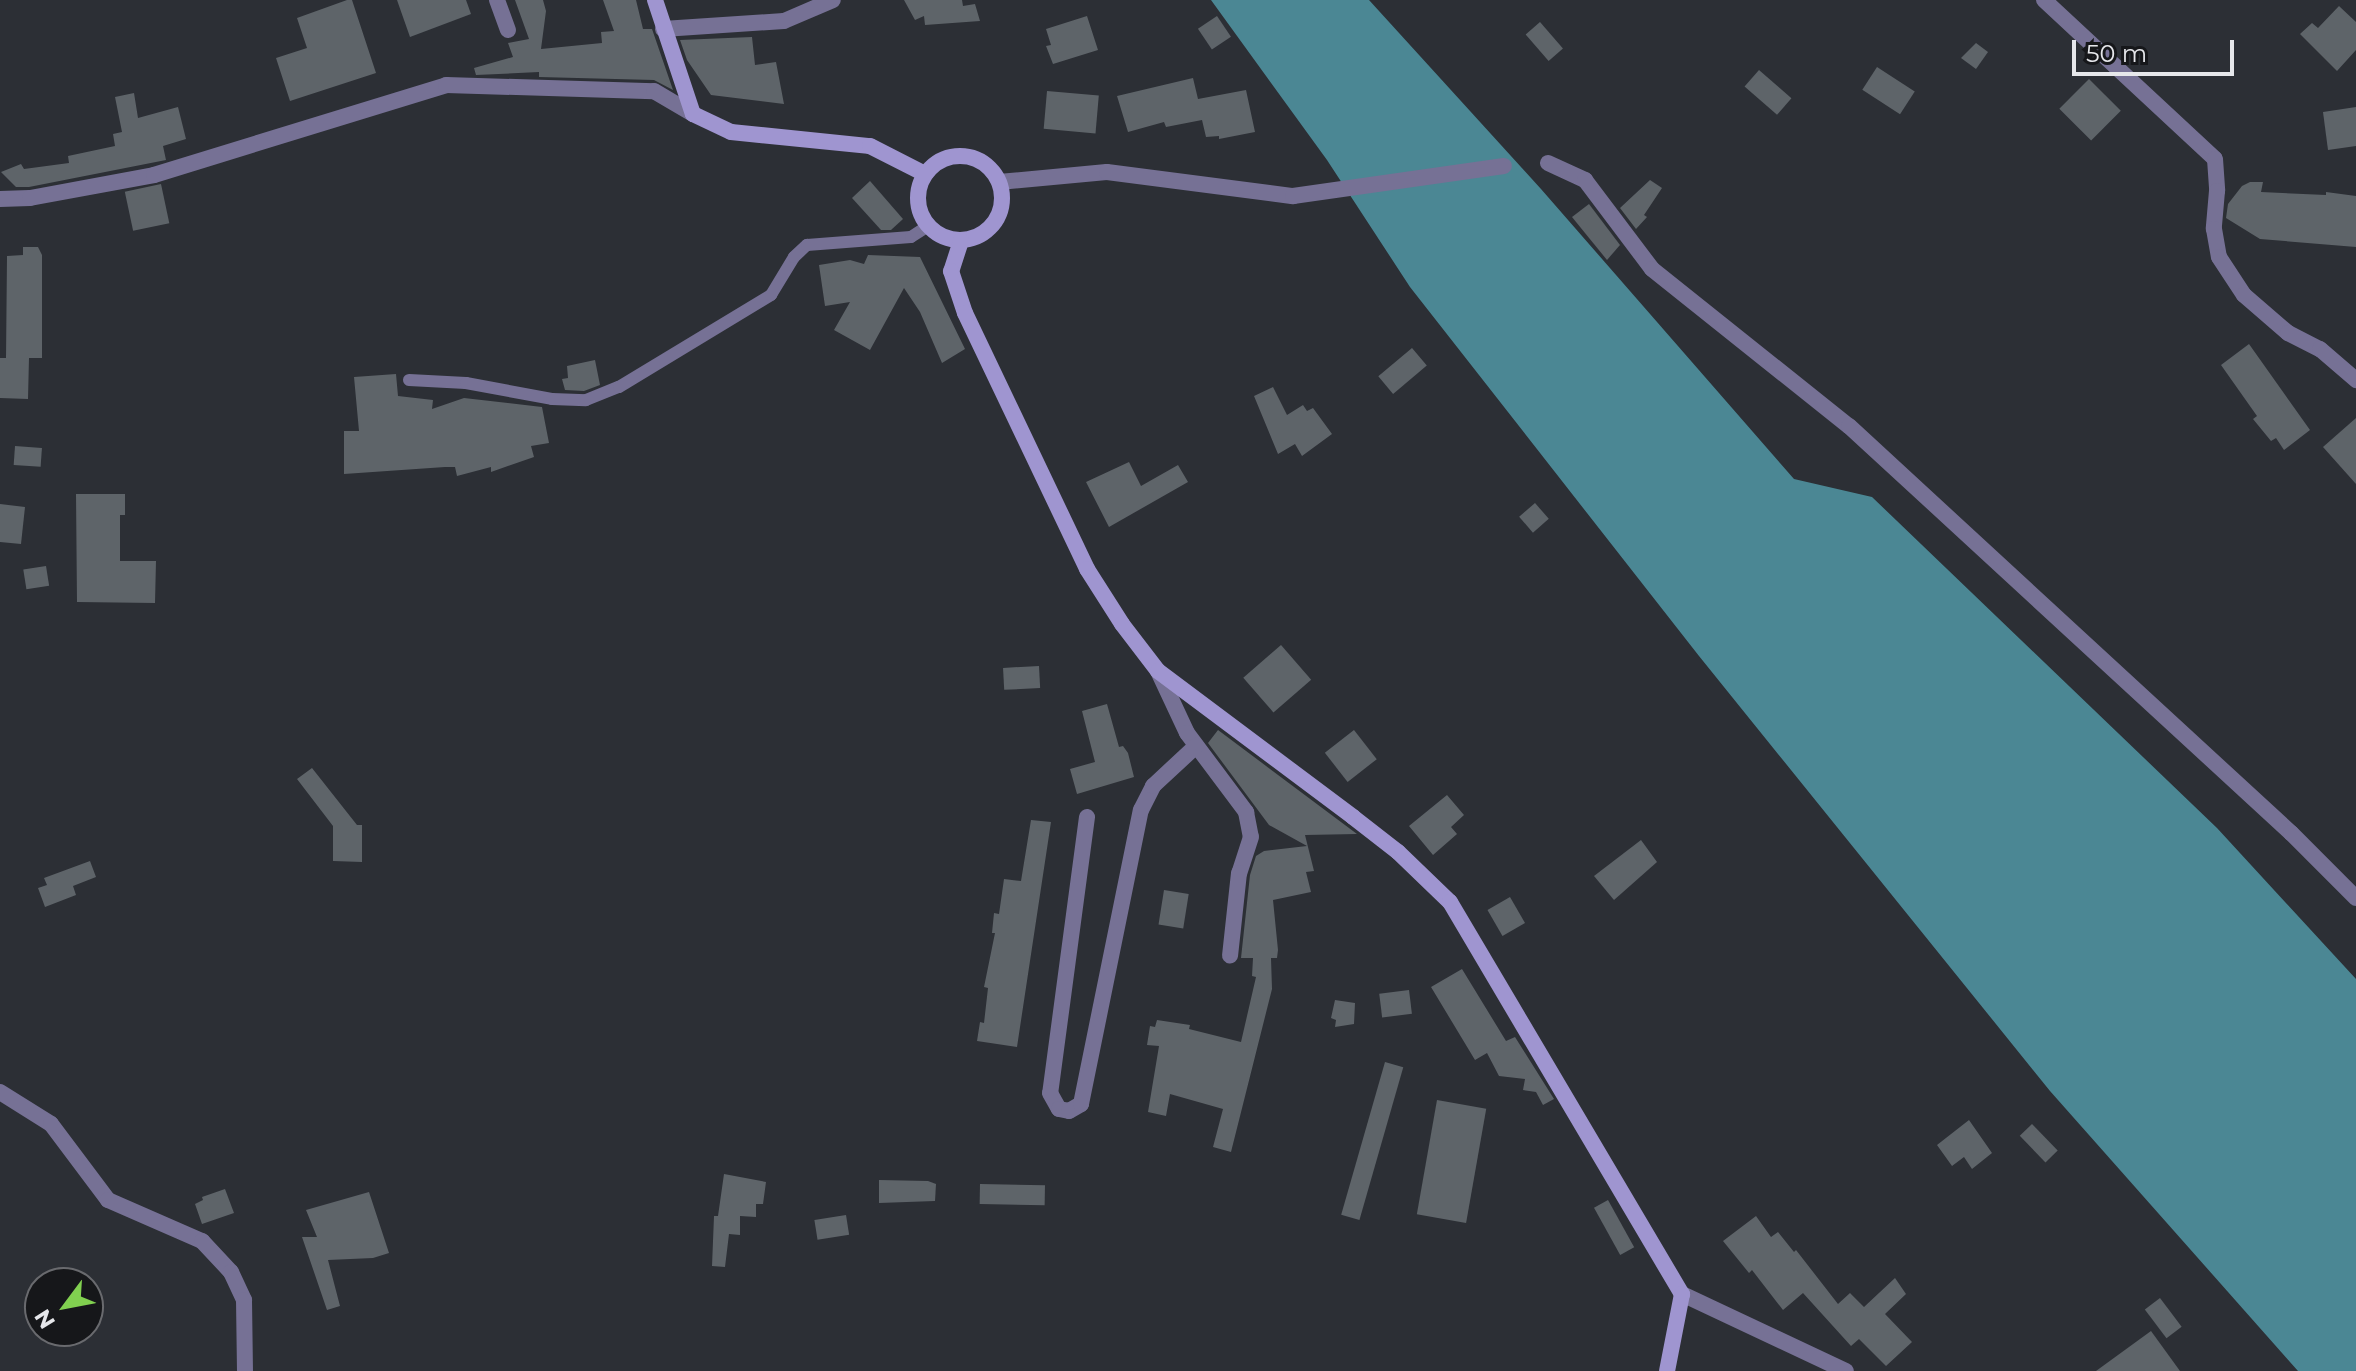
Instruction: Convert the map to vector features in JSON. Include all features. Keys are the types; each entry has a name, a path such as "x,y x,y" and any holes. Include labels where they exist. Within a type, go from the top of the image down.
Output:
{"street":[{"path":"497,0 508,30"},
{"path":"655,0 693,114"},
{"path":"663,29 784,21 833,0"},
{"path":"2044,0 2215,159 2217,191 2214,229 2219,257 2244,295 2288,333 2320,349 2356,380"},
{"path":"0,199 30,198 154,175 446,85 654,91 731,132 870,146 925,174"},
{"path":"955,156 973,158 989,167 999,182 1002,202 996,221 981,235 961,241 943,237 928,226 919,210 918,191 925,174 938,161 955,156"},
{"path":"1548,163 1585,180 1652,269 1849,426 2291,833 2356,898"},
{"path":"999,182 1107,172 1245,187 1293,196 1504,166"},
{"path":"961,241 951,271 965,313 1087,569 1122,624 1158,671 1187,733 1246,812 1251,837 1239,873 1230,956"},
{"path":"1158,671 1387,843 1450,902 1682,1294 1846,1371"},
{"path":"1087,817 1050,1093 1059,1109 1069,1111 1081,1104 1141,810 1153,786 1196,746"},
{"path":"0,1092 51,1124 108,1200 202,1241 231,1272 244,1300 245,1371"},
{"path":"1667,1371 1682,1294"}],"lane":[{"path":"409,380 466,383 552,399 586,400 619,387 771,295 794,257 807,245 911,237 928,226"}],"water":[{"path":"1211,0 1369,0 1541,189 1794,479 1872,497 2217,828 2356,979 2356,1371 2298,1371 2050,1091 1699,656 1410,287 1327,160"}],"building":[{"path":"352,0 376,73 290,101 276,58 307,48 297,18"},
{"path":"397,0 466,0 471,14 410,37"},
{"path":"515,0 543,0 546,11 541,49 602,43 601,32 614,31 603,0 636,0 643,29 652,29 673,90 654,80 539,77 539,72 476,75 474,68 513,57 508,43 529,39"},
{"path":"904,0 962,0 963,6 975,4 980,21 925,25 924,16 915,20"},
{"path":"2339,6 2356,22 2356,50 2337,71 2300,34 2312,23 2318,28"},
{"path":"1087,16 1098,50 1053,64 1046,46 1051,45 1046,29"},
{"path":"1217,16 1231,37 1212,50 1198,29"},
{"path":"1540,22 1563,48 1549,61 1526,34"},
{"path":"752,37 755,65 776,62 784,104 711,95 687,60 680,40"},
{"path":"1976,43 1988,52 1976,69 1961,58"},
{"path":"1877,67 1915,92 1900,114 1862,90"},
{"path":"1759,70 1791,98 1777,115 1745,87"},
{"path":"1193,78 1198,99 1246,90 1255,132 1219,139 1219,136 1206,137 1202,120 1166,127 1164,122 1128,132 1117,96"},
{"path":"2089,79 2121,111 2091,141 2059,109"},
{"path":"1047,91 1099,96 1095,133 1044,129"},
{"path":"134,93 138,118 178,107 186,139 163,146 166,160 29,187 16,187 1,172 21,164 24,169 69,163 68,156 115,146 113,134 122,132 115,97"},
{"path":"2356,107 2356,146 2328,150 2323,112"},
{"path":"1650,180 1662,188 1644,215 1647,217 1636,229 1620,208"},
{"path":"870,181 903,219 891,230 881,230 852,198"},
{"path":"2250,182 2263,182 2261,192 2326,195 2326,192 2356,196 2356,247 2260,239 2226,218 2228,204 2242,186"},
{"path":"161,184 169,223 133,231 125,192"},
{"path":"1589,204 1620,245 1607,260 1572,217"},
{"path":"23,247 38,247 42,255 42,358 29,358 28,399 0,398 0,358 6,358 7,256 23,255"},
{"path":"868,255 920,257 965,349 942,363 920,312 904,288 870,350 834,330 850,302 825,306 819,265 850,260 864,264"},
{"path":"2249,344 2310,430 2284,450 2276,438 2271,441 2253,419 2257,416 2221,365"},
{"path":"1412,348 1427,366 1393,394 1378,376"},
{"path":"595,360 600,385 584,391 565,390 562,379 568,378 567,366"},
{"path":"396,374 398,396 433,400 432,409 464,398 542,407 549,443 531,446 534,457 491,472 491,467 457,476 455,467 445,467 344,474 344,431 359,431 354,377"},
{"path":"1273,387 1287,415 1303,405 1307,411 1313,408 1332,434 1302,456 1295,444 1278,454 1254,396"},
{"path":"2356,418 2356,484 2323,447"},
{"path":"15,446 42,448 41,467 14,465"},
{"path":"1129,462 1141,486 1178,465 1188,482 1109,527 1086,482"},
{"path":"76,494 125,494 125,515 120,515 120,561 156,561 155,603 77,602"},
{"path":"1535,503 1549,519 1533,533 1519,517"},
{"path":"0,504 25,507 21,544 0,542"},
{"path":"46,566 49,586 26,589 23,570"},
{"path":"1281,645 1311,680 1273,713 1243,678"},
{"path":"1039,666 1040,688 1004,690 1003,668"},
{"path":"1107,704 1119,747 1123,746 1128,753 1134,777 1077,794 1070,769 1095,762 1082,711"},
{"path":"1218,730 1357,834 1305,835 1314,871 1306,872 1311,892 1273,900 1278,950 1277,958 1271,958 1272,989 1231,1152 1213,1147 1223,1109 1170,1094 1166,1116 1148,1112 1159,1046 1147,1045 1150,1026 1155,1027 1157,1020 1190,1025 1189,1029 1241,1042 1256,977 1252,976 1253,958 1241,958 1250,875 1256,856 1264,851 1307,846 1269,825 1208,743"},
{"path":"1354,730 1377,759 1348,782 1325,753"},
{"path":"312,768 357,825 362,825 362,862 333,861 333,826 297,779"},
{"path":"1447,795 1464,815 1451,827 1457,834 1433,855 1409,826"},
{"path":"1031,820 1051,822 1017,1047 977,1041 980,1022 984,1023 988,988 984,987 995,933 992,933 994,913 999,914 1004,879 1021,881"},
{"path":"1641,840 1657,862 1614,900 1594,876"},
{"path":"90,861 96,877 73,886 76,895 45,907 38,888 47,885 44,878"},
{"path":"1164,890 1189,894 1183,928 1159,925"},
{"path":"1510,897 1525,923 1502,936 1487,910"},
{"path":"1462,969 1506,1041 1515,1037 1554,1099 1543,1105 1536,1092 1523,1090 1525,1079 1499,1076 1487,1053 1475,1060 1431,987"},
{"path":"1409,990 1412,1014 1382,1017 1379,994"},
{"path":"1335,1000 1355,1003 1354,1024 1335,1027 1336,1020 1331,1018"},
{"path":"1385,1062 1403,1067 1359,1220 1341,1215"},
{"path":"1437,1100 1486,1109 1466,1223 1417,1214"},
{"path":"1969,1120 1992,1153 1972,1169 1964,1157 1952,1166 1937,1145"},
{"path":"2032,1124 2058,1151 2045,1162 2020,1136"},
{"path":"724,1174 766,1182 763,1204 756,1204 756,1217 740,1216 740,1235 729,1234 725,1267 712,1266 714,1216 718,1216"},
{"path":"879,1180 928,1181 936,1184 935,1201 879,1203"},
{"path":"980,1184 1045,1185 1045,1205 980,1204"},
{"path":"225,1189 234,1213 202,1224 195,1204 203,1200 202,1197"},
{"path":"369,1192 389,1253 373,1258 328,1260 340,1306 327,1310 302,1237 317,1237 306,1210"},
{"path":"1608,1200 1634,1247 1620,1255 1594,1208"},
{"path":"846,1215 849,1235 818,1240 814,1220"},
{"path":"1756,1216 1771,1237 1778,1232 1794,1252 1796,1250 1838,1304 1850,1293 1864,1307 1895,1278 1906,1294 1885,1314 1912,1342 1886,1366 1859,1339 1851,1346 1803,1293 1783,1310 1752,1270 1749,1273 1723,1241"},
{"path":"2160,1298 2182,1327 2166,1338 2145,1309"},
{"path":"2151,1331 2180,1371 2096,1371"}]}
